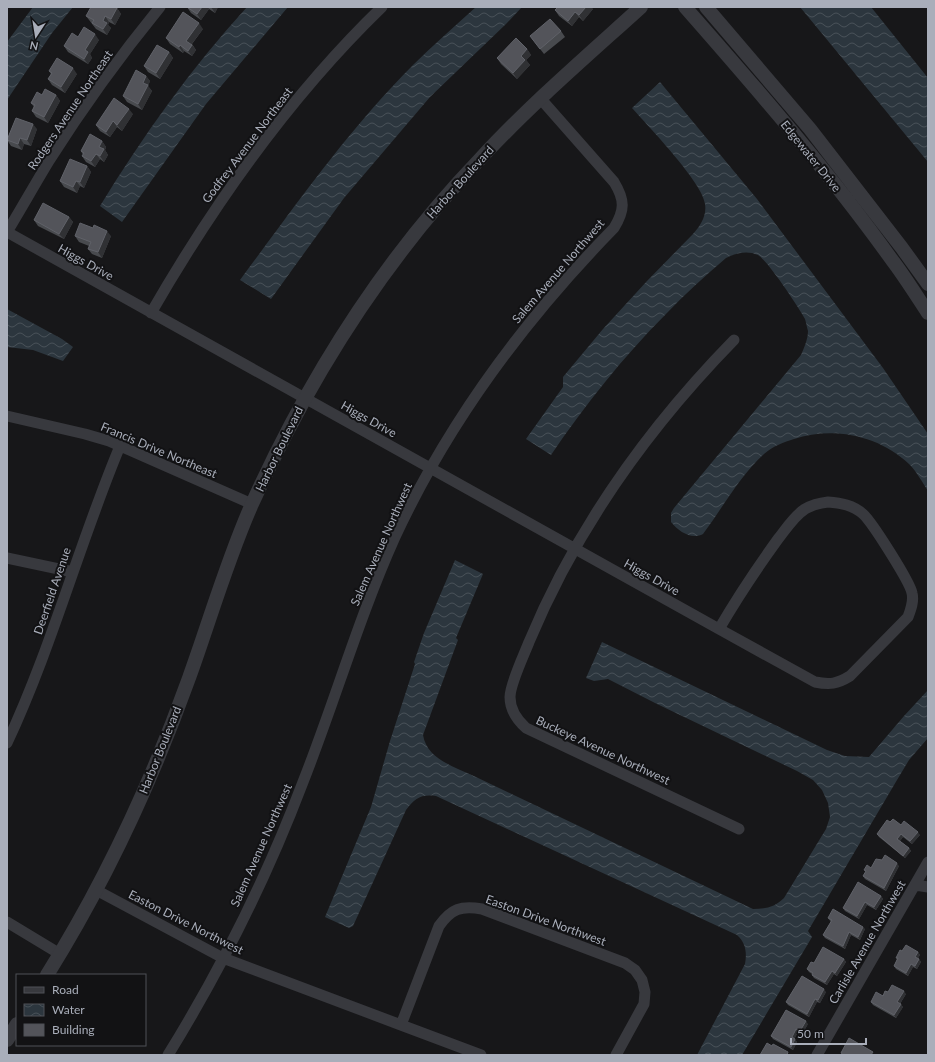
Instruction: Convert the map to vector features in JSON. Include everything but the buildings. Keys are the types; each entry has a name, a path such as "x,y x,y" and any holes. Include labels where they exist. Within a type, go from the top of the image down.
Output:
{"street":[{"name":"Rodgers Avenue Northeast","path":"7,232 49,161 79,116 116,64 160,7"},
{"name":"Godfrey Avenue Northeast","path":"151,312 202,228 258,148 304,91 382,7"},
{"name":"Harbor Boulevard","path":"48,974 96,890 131,819 189,678 221,584 252,504 275,455 305,398 384,274 423,224 480,159 540,98 641,7"},
{"name":"Edgewater Drive","path":"685,7 818,164 892,260 928,313"},
{"name":"Edgewater Drive","path":"706,7 810,129 928,284"},
{"name":"Salem Avenue Northwest","path":"168,1055 223,958 275,851 325,726 373,588 396,536 431,469 480,389 513,342 549,298 614,228 620,217 623,205 621,192 614,182 540,98"},
{"name":"Higgs Drive","path":"7,232 431,469 719,629 815,682 827,684 839,682 850,676 908,617 912,605 912,593 904,575 863,514 852,507 841,503 828,502 816,504 804,510 795,518 740,594 719,629"},
{"name":"Buckeye Avenue Northwest","path":"734,340 686,392 655,429 626,467 603,502 556,584 517,672 510,695 511,708 517,719 526,728 739,829"},
{"name":"Francis Drive Northeast","path":"7,416 85,434 120,446 252,504"},
{"name":"Deerfield Avenue","path":"7,743 49,640 93,513 120,446"},
{"path":"7,558 72,572"},
{"name":"Carlisle Avenue Northwest","path":"817,1055 928,862"},
{"path":"915,885 928,887"},
{"name":"Easton Drive Northwest","path":"96,890 223,958 481,1055"},
{"name":"Easton Drive Northwest","path":"400,1025 439,926 446,916 452,912 457,909 469,907 482,909 625,963 635,970 642,980 645,992 644,1004 616,1055"},
{"path":"7,922 60,954"},
{"path":"7,1040 16,1026"}],"water":[{"path":"33,7 73,7 52,33 7,100 7,42"},
{"path":"247,7 288,7 206,104 122,222 100,206 133,154 187,78"},
{"path":"476,7 522,7 430,97 344,198 271,299 240,280 323,169 366,116 413,65"},
{"path":"800,7 871,7 928,78 928,162"},
{"path":"660,82 757,199 883,368 928,434 928,491 909,464 884,446 854,436 824,433 809,435 782,443 764,454 739,482 703,534 694,536 686,534 671,522 671,513 674,508 801,355 807,340 808,331 805,319 797,305 769,266 763,259 754,253 746,252 726,258 695,285 650,330 605,382 551,455 526,439 563,387 563,377 603,329 693,234 704,217 705,204 695,183 674,155 632,108"},
{"path":"7,309 62,339 73,347 63,361 33,350 7,347"},
{"path":"455,560 483,574 456,638 458,640 423,735 430,751 436,757 451,766 753,909 770,907 777,904 784,898 826,829 830,817 828,803 822,790 813,780 797,771 608,679 594,681 586,678 602,642 827,750 845,756 869,757 928,690 928,738 909,760 808,931 812,937 742,1055 697,1055 745,964 745,948 737,935 436,796 422,796 412,802 406,810 353,926 349,928 325,917 371,807 390,741 415,664 414,662 424,633"}]}
